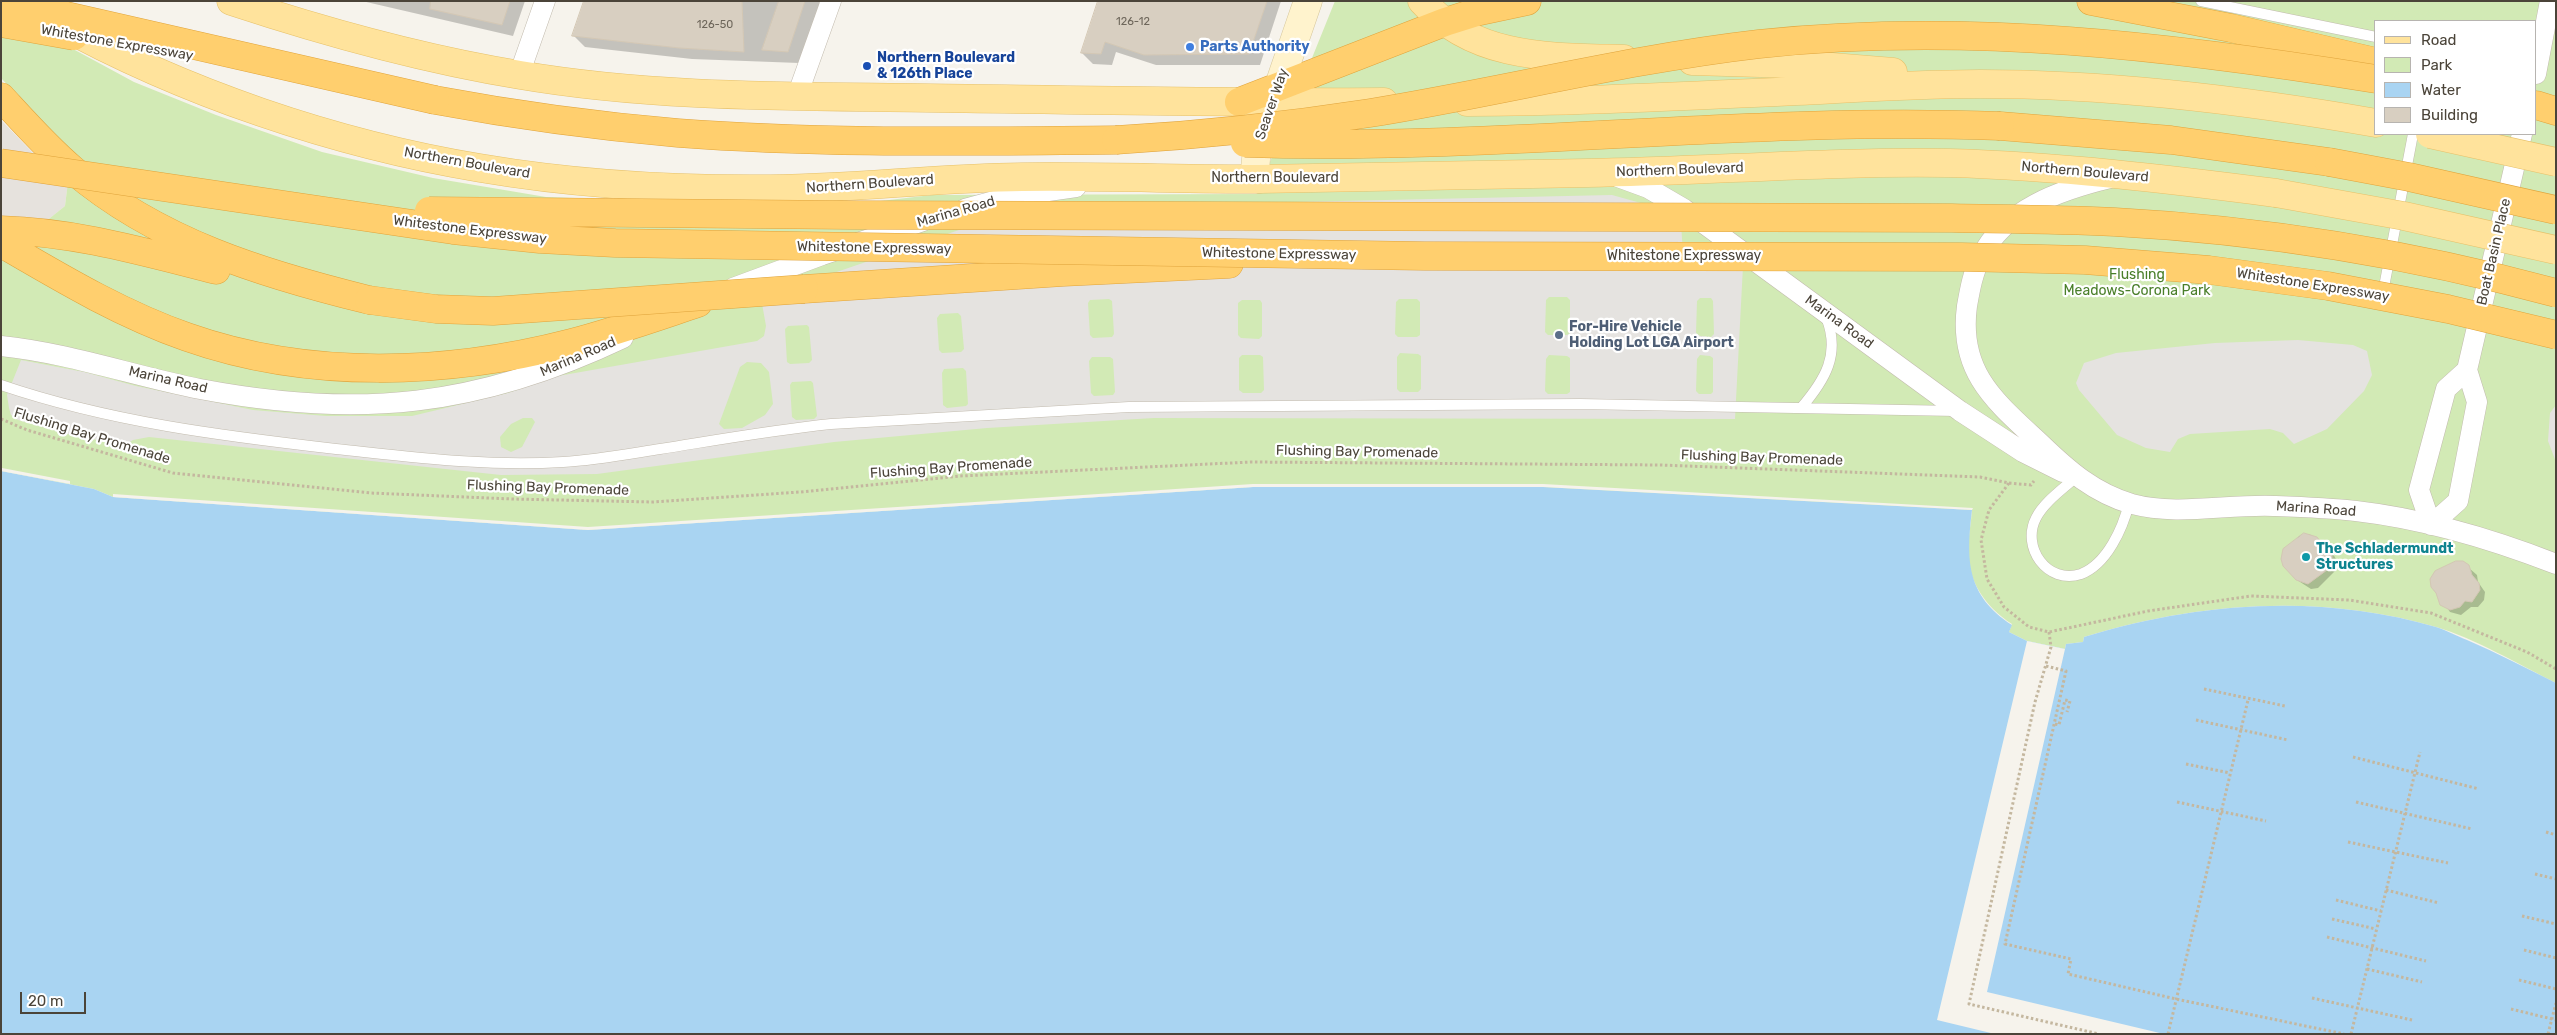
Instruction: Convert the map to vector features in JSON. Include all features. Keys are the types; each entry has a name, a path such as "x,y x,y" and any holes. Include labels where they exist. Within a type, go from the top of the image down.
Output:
{"highway":[{"path":"1,1 435,100"},
{"path":"1239,102 1275,95 1445,22 1480,11 1527,1"},
{"path":"2091,1 2232,28 2374,62"},
{"name":"Whitestone Expressway","path":"1,23 435,100 588,123 720,135 874,141 1116,140 1232,130 1371,112 1607,66 1713,50 1799,41 1879,36 1999,36 2080,40 2200,53 2374,79"},
{"path":"1,97 73,170 119,205 158,228 196,247 246,265 369,300"},
{"path":"2537,105 2556,112"},
{"path":"2537,109 2556,112"},
{"path":"1116,140 1355,144 1840,125 1960,124 2131,136 2409,171 2556,195"},
{"path":"2329,162 2427,181 2556,210"},
{"name":"Whitestone Expressway","path":"1,163 487,234 615,243 1424,256 1961,257 2126,262 2210,270 2338,288 2448,309 2556,335"},
{"path":"260,201 384,209 532,213 1952,218 2115,222 2235,232 2357,249 2471,272 2556,293"},
{"path":"1,230 77,236 248,278 369,300 456,310 532,309 1063,272 1424,256"},
{"path":"1,243 90,294 153,324 217,347 274,360 354,368 386,368 496,358 572,343 698,303"}],"main road":[{"name":"Northern Boulevard","path":"20,1 78,34 133,61 244,105 361,142 479,168 600,182 746,189 819,188 988,178 1259,179 1599,173 1827,164 1995,165 2132,175 2276,193 2443,224 2556,250"},
{"name":"Seaver Way","path":"1259,179 1255,169 1255,156 1308,1"},
{"path":"1422,1 1445,22 1494,48 1532,56 1795,64 2104,88 2288,108 2374,123"},
{"path":"248,4 382,45 519,75 662,91 798,96 1239,102"},
{"path":"1275,95 1537,101 1938,85 2104,88"},
{"path":"2434,135 2556,162"}],"street":[{"path":"519,75 545,1"},
{"path":"798,96 831,1"},
{"path":"2537,69 2550,1"},
{"name":"Boat Basin Place","path":"2467,370 2522,135"},
{"name":"Marina Road","path":"1599,173 1634,182 1664,197 1704,222 1960,411 2023,452 2076,477 2101,492 2129,503 2154,508 2262,506 2354,511 2470,534 2556,564"},
{"name":"Marina Road","path":"2076,477 1998,404 1978,378 1967,348 1966,313 1969,294 1974,273 1987,246 2004,225 2018,214 2047,199 2080,186 2132,175"},
{"name":"Marina Road","path":"1,346 88,361 198,388 291,403 370,405 444,397 480,391 519,380 580,358 698,303 822,255 967,208 1020,195 1138,178"},
{"path":"2467,370 2477,402 2458,501 2431,525 2420,490 2446,389 2467,370"}],"lane":[{"path":"2200,1 2374,37"},
{"path":"2413,135 2384,287 2481,309"},
{"path":"1801,408 1819,386 1831,361 1831,333 1823,310"},
{"path":"1,385 114,418 278,442 474,463 509,464 566,462 617,456 782,429 831,424 1129,407 1580,404 1960,411"},
{"path":"2076,477 2043,508 2033,523 2030,540 2033,549 2042,564 2050,570 2074,575 2082,573 2095,564 2120,530 2129,503"}],"path":[{"name":"Flushing Bay Promenade","path":"1,419 27,430 173,473 371,493 512,499 653,502 800,492 960,476 1251,462 1660,466 1980,477 2009,483 1989,510 1981,540 1986,579 2004,607 2029,627 2049,632"},
{"path":"2099,1034 1969,1004 2035,702 2051,646 2049,632 2148,611 2251,596 2349,600 2431,613 2527,652 2556,669"},
{"path":"2046,666 2066,671 2005,944 2070,959 2068,974 2344,1034"},
{"path":"2204,690 2285,706"},
{"path":"2055,724 2059,725 2065,700 2070,701 2067,712"},
{"path":"2168,1034 2248,700"},
{"path":"2196,720 2288,740"},
{"path":"2351,1034 2420,752"},
{"path":"2353,757 2480,788"},
{"path":"2186,764 2230,774"},
{"path":"2177,802 2266,821"},
{"path":"2356,802 2472,829"},
{"path":"2546,832 2556,835"},
{"path":"2348,842 2448,863"},
{"path":"2534,874 2556,879"},
{"path":"2386,890 2439,903"},
{"path":"2336,900 2381,912"},
{"path":"2522,916 2556,924"},
{"path":"2332,919 2376,929"},
{"path":"2327,937 2426,961"},
{"path":"2524,950 2556,958"},
{"path":"2366,969 2422,982"},
{"path":"2519,980 2556,989"},
{"path":"2312,998 2412,1020"},
{"path":"2548,1034 2554,1019 2556,1002"},
{"path":"2511,1009 2554,1019"}],"shaded area":[{"path":"1,120 35,155 68,182 65,206 45,222 1,220"},
{"name":"For-Hire Vehicle Holding Lot LGA Airport","path":"1612,195 1648,205 1681,224 1684,267 1743,266 1735,419 1154,418 987,428 834,442 597,474 501,475 149,437 133,440 125,445 75,436 18,420 11,415 9,408 7,395 21,360 84,372 136,386 253,410 326,416 412,416 508,393 558,376 757,341 764,336 766,326 761,298 1023,208","holes":["1549,297 1567,297 1570,300 1570,333 1567,335 1548,335 1545,332 1546,300","1700,298 1711,298 1713,301 1714,334 1711,337 1700,336 1696,333 1697,301","1109,299 1112,301 1114,334 1112,337 1093,338 1090,335 1088,303 1090,300","1399,299 1417,299 1420,302 1420,335 1417,337 1398,337 1395,334 1396,302","1242,300 1260,300 1262,303 1262,336 1259,339 1241,338 1238,335 1238,303","958,313 961,316 964,349 961,352 942,353 939,350 937,318 940,314","807,325 809,327 812,360 809,363 790,364 787,362 785,329 788,326","1400,353 1418,354 1421,356 1421,389 1418,392 1400,392 1397,389 1397,357","1242,355 1260,355 1263,357 1264,390 1261,393 1243,393 1239,390 1239,358","1549,355 1567,356 1570,358 1570,392 1567,394 1548,394 1545,391 1546,359","1700,355 1710,356 1713,358 1713,392 1711,394 1699,394 1696,391 1697,359","1092,357 1110,357 1113,359 1115,392 1113,395 1094,396 1091,393 1089,361","747,362 761,363 769,372 773,404 765,415 742,428 724,429 719,424 740,367","963,368 966,371 968,404 966,406 947,408 943,405 942,373 944,369","811,381 813,383 817,416 814,419 796,420 792,417 790,385 792,382","523,418 532,418 535,422 522,447 511,452 501,447 500,437 511,424"]},
{"path":"2298,340 2353,345 2367,351 2372,375 2364,391 2327,429 2294,444 2283,433 2270,429 2190,434 2178,439 2170,452 2146,448 2117,435 2079,390 2076,383 2084,363 2116,353 2215,343"},
{"path":"2556,405 2556,462 2548,441 2550,413"}],"green space":[{"name":"Flushing Meadows-Corona Park","path":"1335,1 2556,1 2556,683 2451,632 2392,616 2348,609 2304,606 2259,606 2215,609 2127,625 2084,637 2083,642 2066,644 2065,649 2027,641 2009,632 2012,624 1993,609 1974,581 1968,558 1972,510 1253,487 588,530 113,497 94,489 1,471 1,242 45,222 65,206 68,182 61,142 1,78 1,10 134,82 216,115 322,152 433,178 546,197 829,207 932,195 1257,194"}],"water":[{"path":"1,471 94,489 113,497 588,530 1253,487 1543,487 1972,510 1969,545 1972,575 1985,601 2012,625 2009,632 2027,641 2065,649 2066,644 2083,642 2084,637 2127,625 2215,609 2259,606 2304,606 2348,609 2392,616 2440,628 2556,683 2556,1034 1,1034"}],"pier":[{"path":"1,468 70,481 70,484 1,471"},
{"path":"1253,484 1543,484 1973,508 1972,510 1543,487 1253,487 588,530 113,497 113,494 588,527"},
{"path":"2027,641 2065,649 1987,992 2164,1034 1995,1034 1937,1020"}],"building":[{"path":"431,1 510,1 502,25 430,9"},
{"path":"584,1 742,1 744,52 679,48 572,36"},
{"path":"779,1 805,1 788,52 762,50"},
{"path":"1098,1 1267,1 1249,54 1144,55 1105,42 1101,54 1081,53"},
{"name":"The Schladermundt Structures","path":"2304,533 2317,537 2332,556 2332,563 2327,570 2308,584 2296,580 2283,566 2281,559 2283,549"},
{"name":"The Schladermundt Structures","path":"2456,561 2463,561 2469,565 2472,575 2479,583 2480,590 2472,602 2465,601 2460,607 2450,610 2440,605 2436,593 2431,587 2430,579 2435,571"}],"place":[{"name":"Parts Authority","path":"1190,47"},
{"name":"Northern Boulevard & 126th Place","path":"867,66"},
{"name":"For-Hire Vehicle Holding Lot LGA Airport","path":"1559,335"},
{"name":"The Schladermundt Structures","path":"2306,557"}]}
